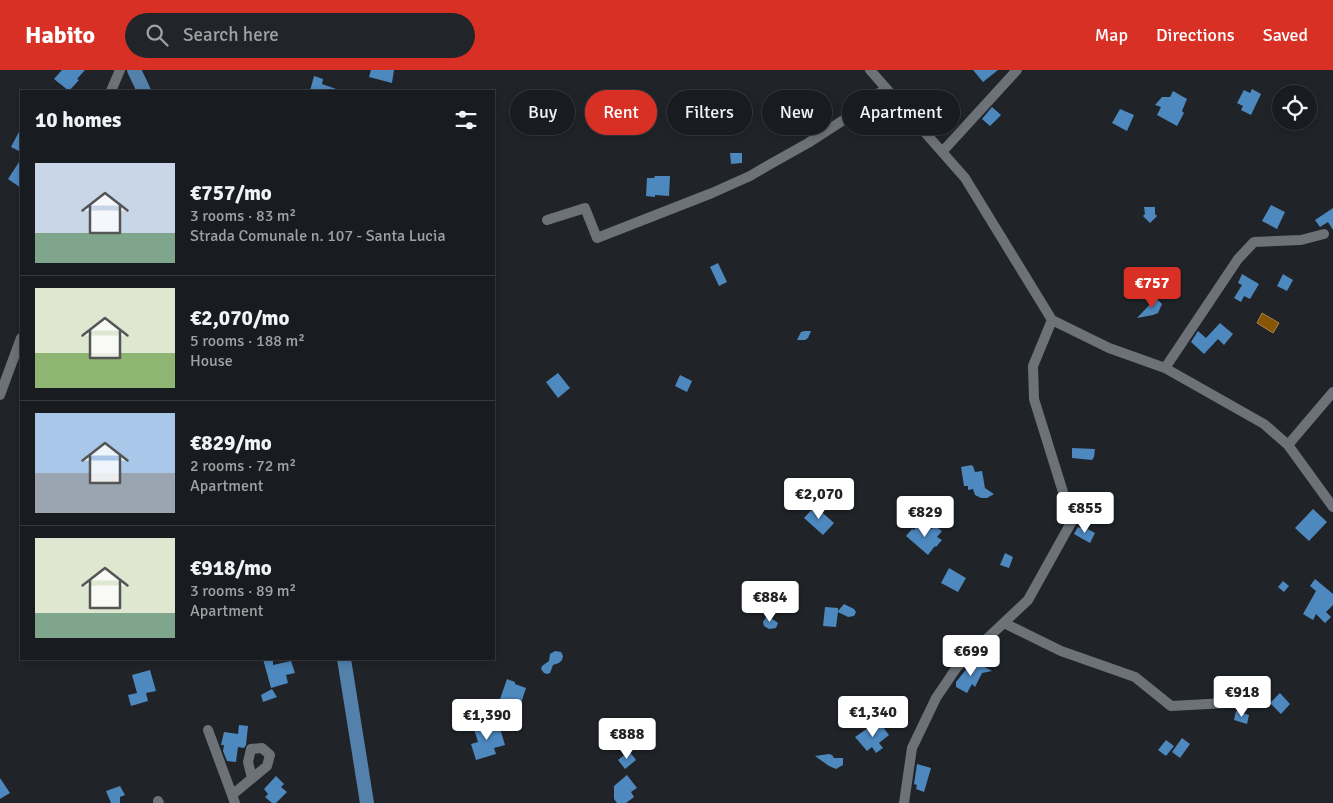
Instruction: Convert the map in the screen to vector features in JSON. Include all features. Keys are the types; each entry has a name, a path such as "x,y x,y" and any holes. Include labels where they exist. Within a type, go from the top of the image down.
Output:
{"main road":[{"path":"134,70 144,90"},
{"path":"344,660 367,803"}],"street":[{"path":"111,90 120,70"},
{"path":"870,70 965,178 1052,320 1110,348 1165,368 1264,424 1288,445 1333,507"},
{"path":"942,152 1017,70"},
{"path":"546,220 585,208 597,238 605,235 750,176 808,143 845,119 886,88"},
{"path":"1165,368 1238,259 1254,242 1301,240 1324,234"},
{"path":"904,803 912,748 936,698 956,667 1028,600 1072,521 1034,399 1033,366 1052,320"},
{"path":"0,395 20,341"},
{"path":"1288,445 1333,392"},
{"path":"1004,623 1061,650 1135,677 1171,706 1226,703"},
{"path":"208,730 234,799 252,778"}],"shaded area":[{"path":"1262,313 1279,323 1273,333 1257,323"}],"building":[{"path":"62,70 85,70 70,90 54,79"},
{"path":"371,70 394,70 392,83 369,77"},
{"path":"973,70 998,70 983,82"},
{"path":"314,76 323,79 322,84 339,90 310,90"},
{"path":"1252,89 1261,94 1251,115 1241,110 1243,106 1237,103 1244,90 1250,93"},
{"path":"1173,91 1187,99 1182,111 1184,113 1177,126 1157,115 1161,107 1155,105 1162,97 1170,97"},
{"path":"992,107 1001,115 990,126 982,119"},
{"path":"1120,109 1134,115 1127,131 1112,123"},
{"path":"20,130 20,152 11,147"},
{"path":"730,153 742,153 742,163 731,164"},
{"path":"20,161 20,187 8,179"},
{"path":"655,176 670,176 669,196 646,196 647,178 654,178"},
{"path":"1271,205 1285,212 1277,229 1262,221"},
{"path":"1144,207 1155,207 1155,214 1157,216 1150,223 1143,216 1145,214"},
{"path":"1333,208 1333,230 1328,222 1320,227 1315,220"},
{"path":"718,263 727,282 719,286 710,267"},
{"path":"1242,274 1259,284 1250,299 1244,296 1241,302 1234,298 1242,285 1238,283"},
{"path":"1283,274 1293,280 1287,291 1277,286"},
{"path":"1156,298 1162,304 1158,313 1137,318"},
{"path":"1220,323 1233,334 1224,345 1218,339 1204,354 1191,342 1198,331 1206,338"},
{"path":"811,331 808,338 797,340 801,332"},
{"path":"558,373 570,388 558,398 546,382"},
{"path":"680,375 692,381 687,392 675,386"},
{"path":"1072,448 1095,449 1094,457 1092,460 1072,458"},
{"path":"972,465 975,472 982,471 985,488 994,494 987,498 981,498 975,495 973,489 968,490 968,486 964,486 961,467"},
{"path":"815,506 834,523 823,535 804,518"},
{"path":"1313,509 1327,522 1309,541 1295,528"},
{"path":"923,524 932,529 935,526 942,531 937,537 942,540 928,555 906,536 912,529 914,530 918,525 920,527"},
{"path":"1078,527 1083,529 1084,527 1095,533 1090,543 1074,534"},
{"path":"1005,553 1013,557 1009,568 1000,565"},
{"path":"949,568 966,578 958,592 941,583"},
{"path":"1315,579 1333,594 1333,605 1326,612 1331,617 1325,623 1316,614 1313,620 1303,614 1316,591 1310,586"},
{"path":"1283,581 1289,586 1284,592 1278,587"},
{"path":"844,604 854,609 856,612 854,616 848,617 838,612 836,627 823,626 825,607 838,608 838,611"},
{"path":"767,616 778,623 776,628 769,629 764,626 763,622"},
{"path":"555,651 561,652 562,660 553,665 550,673 544,673 541,669 542,666 549,661 550,654"},
{"path":"263,660 273,660 273,665 291,661 295,673 286,675 288,683 271,688"},
{"path":"974,661 992,671 982,673 975,687 972,684 967,693 956,687 956,682"},
{"path":"150,670 156,691 146,693 148,701 131,706 128,695 137,693 132,675"},
{"path":"507,679 526,688 521,703 517,702 520,714 506,717 502,700 500,699"},
{"path":"272,689 277,697 263,702 261,695"},
{"path":"1280,693 1290,704 1281,714 1270,703"},
{"path":"1236,711 1249,715 1247,724 1234,720"},
{"path":"879,722 889,735 879,743 883,748 876,753 872,747 867,751 855,737"},
{"path":"487,724 488,728 499,725 505,745 494,748 496,754 476,760 471,744 478,742 474,729"},
{"path":"239,725 248,726 246,745 244,748 238,747 236,762 227,761 223,751 224,745 221,745 224,732 238,734"},
{"path":"1182,738 1190,744 1180,758 1172,752"},
{"path":"1166,740 1174,746 1166,756 1158,750"},
{"path":"629,751 636,760 625,769 618,760"},
{"path":"829,754 834,758 843,758 843,765 836,769 815,756"},
{"path":"917,764 931,768 924,792 916,789 917,785 914,784"},
{"path":"627,775 637,788 631,792 634,797 626,803 617,803 614,799 614,786"},
{"path":"276,776 284,784 281,787 287,792 276,803 272,803 265,797 268,794 264,789"},
{"path":"0,778 10,793 0,799"},
{"path":"120,786 125,795 120,797 120,803 111,803 106,791"}]}
